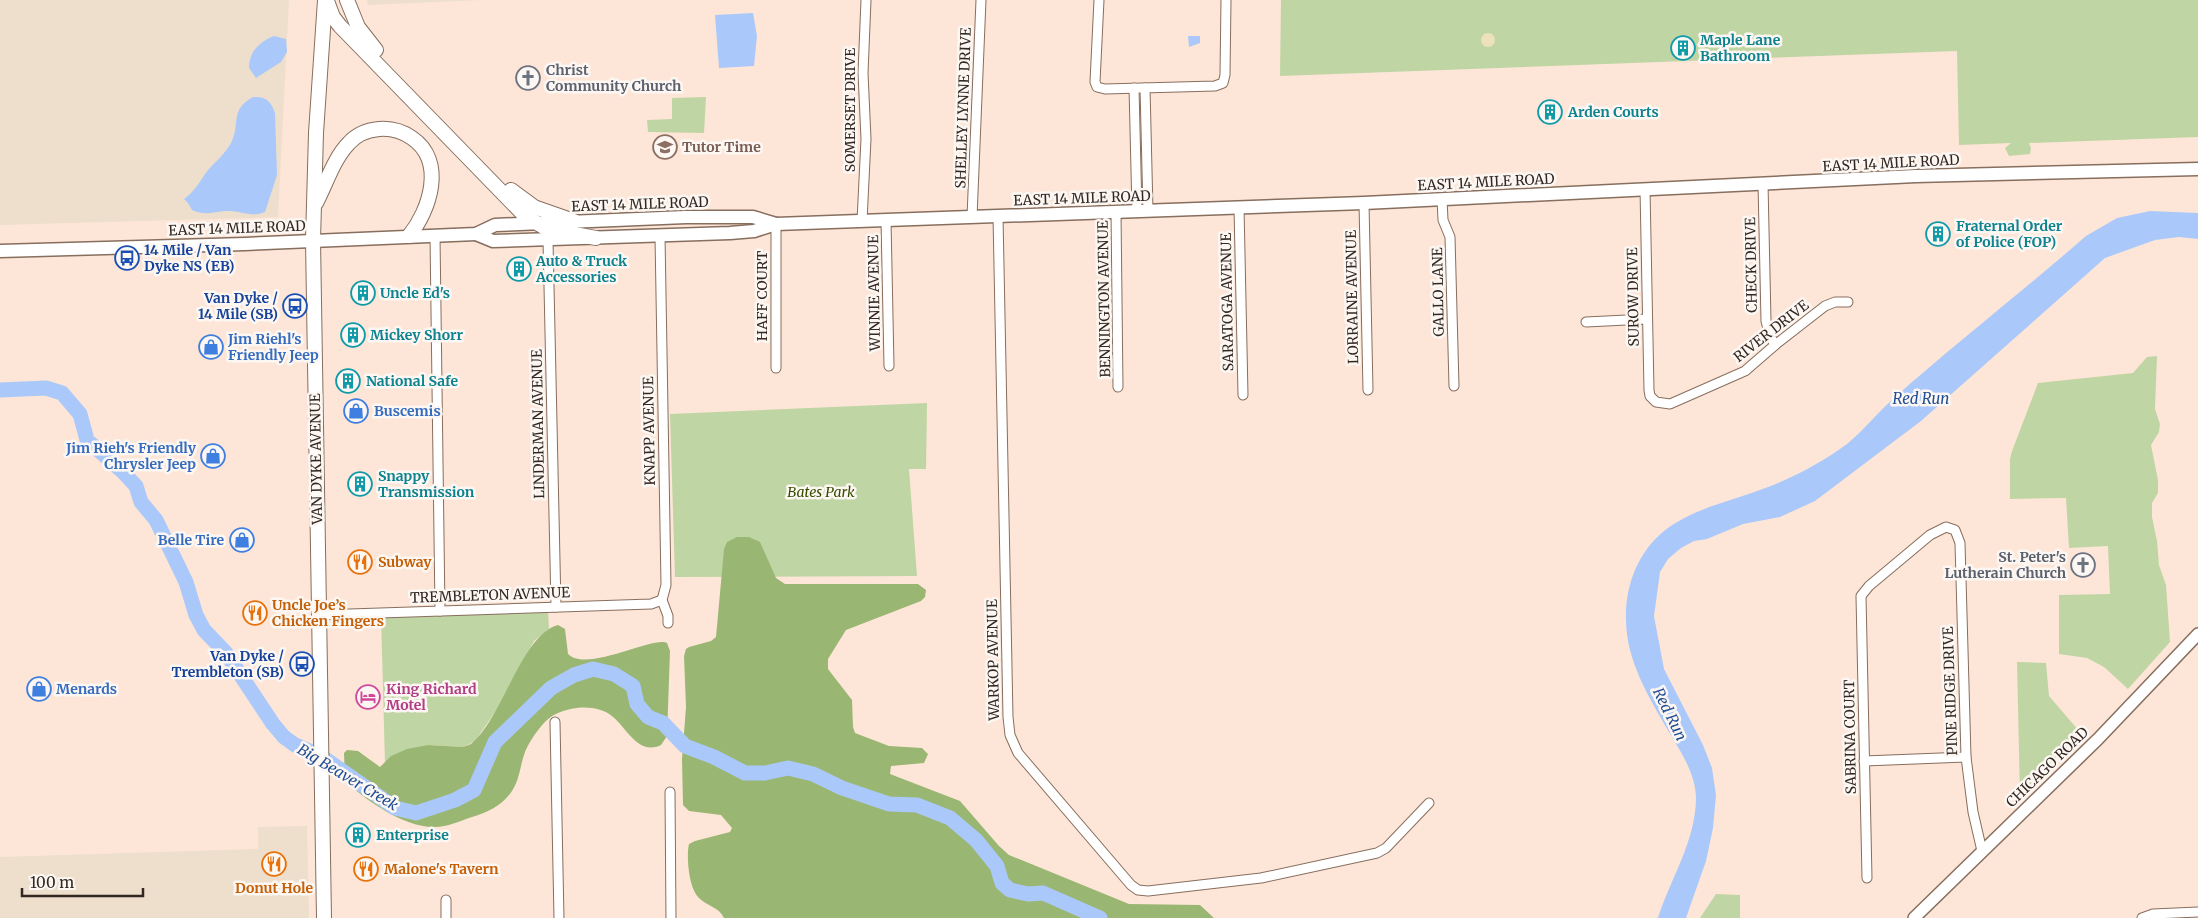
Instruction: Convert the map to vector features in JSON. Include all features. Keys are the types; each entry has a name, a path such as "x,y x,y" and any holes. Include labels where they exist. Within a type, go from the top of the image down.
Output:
{"main road":[{"name":"VAN DYKE AVENUE","path":"324,918 313,240 317,101 326,0"},
{"path":"326,0 333,17 340,26 533,222 547,229 596,238"},
{"path":"348,0 354,18 369,42 509,188 534,207 574,221"},
{"path":"314,208 339,156 348,144 368,131 393,129 408,136 420,145 431,167 432,185 425,212 420,224 409,236"},
{"name":"EAST 14 MILE ROAD","path":"476,234 493,241 660,236 754,231 776,224 1364,203 1934,175 2198,169"},
{"name":"EAST 14 MILE ROAD","path":"0,251 246,244 476,234 495,225 658,217 753,217 776,224"}],"street":[{"name":"SOMERSET DRIVE","path":"862,221 866,139 863,73 866,0"},
{"name":"SHELLEY LYNNE DRIVE","path":"972,216 981,0"},
{"path":"1098,0 1095,80 1097,87 1105,89 1216,86 1223,83 1225,78 1226,0"},
{"path":"1134,88 1143,211"},
{"path":"1143,211 1145,88"},
{"name":"CHECK DRIVE","path":"1763,183 1766,321 1770,336 1775,345"},
{"name":"SUROW DRIVE","path":"1646,189 1649,390 1650,396 1656,402"},
{"name":"GALLO LANE","path":"1442,199 1443,220 1450,237 1454,386"},
{"name":"LORRAINE AVENUE","path":"1364,203 1368,390"},
{"name":"SARATOGA AVENUE","path":"1238,207 1243,395"},
{"name":"BENNINGTON AVENUE","path":"1116,212 1118,387"},
{"name":"WARKOP AVENUE","path":"998,216 1008,717 1010,736 1018,753 1131,885 1143,891 1162,891 1261,878 1377,853 1386,848 1429,802"},
{"name":"WINNIE AVENUE","path":"886,220 888,366"},
{"name":"HAFF COURT","path":"776,224 776,368"},
{"path":"436,236 440,611"},
{"name":"KNAPP AVENUE","path":"660,236 666,585 662,600 668,616 668,623"},
{"name":"LINDERMAN AVENUE","path":"548,240 556,607"},
{"name":"RIVER DRIVE","path":"1656,402 1670,404 1738,375 1752,366 1775,345 1825,306 1835,302 1848,302"},
{"path":"1586,322 1647,319"},
{"name":"SABRINA COURT","path":"1867,878 1861,596 1869,586 1930,535 1946,527 1955,530"},
{"name":"PINE RIDGE DRIVE","path":"1955,530 1960,543 1966,757 1973,812 1982,851"},
{"name":"TREMBLETON AVENUE","path":"318,615 651,604 662,600"},
{"name":"CHICAGO ROAD","path":"1914,918 2098,739 2198,634"},
{"path":"555,722 559,918"},
{"path":"1864,761 1966,757"},
{"path":"670,792 671,918"},
{"path":"446,900 446,918"},
{"path":"2142,918 2153,914 2198,912"}],"shaded area":[{"path":"0,0 289,0 278,217 0,225"},
{"path":"367,0 481,0 368,5"},
{"path":"307,826 309,918 0,918 0,857 258,849 258,827"}],"green space":[{"path":"1281,0 2198,0 2198,137 2029,143 2031,148 2030,154 2009,156 2005,148 2011,143 1959,145 1957,51 1280,76"},
{"path":"706,97 704,133 648,132 647,120 672,119 672,98"},
{"path":"2157,356 2155,409 2160,424 2159,432 2151,445 2158,480 2158,493 2152,503 2152,517 2159,565 2166,585 2170,642 2128,689 2104,667 2087,658 2059,654 2059,595 2110,594 2108,546 2069,548 2066,498 2010,499 2010,459 2038,383 2133,373 2147,357"},
{"name":"Bates Park","path":"927,403 926,469 909,469 917,576 675,577 670,414"},
{"path":"737,537 749,537 760,542 776,578 785,584 918,584 926,590 925,597 921,601 846,630 828,659 828,669 852,700 855,733 889,746 922,748 928,754 924,763 891,766 890,774 960,801 1009,855 1129,904 1200,905 1214,918 724,918 719,911 702,901 696,894 691,880 688,864 689,844 730,832 732,828 721,815 689,811 683,805 682,759 686,707 684,656 686,649 689,647 711,641 716,637 724,549 727,542"},
{"path":"548,611 549,629 534,641 504,699 475,741 463,747 428,745 391,756 385,764 381,616"},
{"path":"558,625 565,629 568,654 577,659 604,657 648,644 667,643 670,651 667,736 661,745 646,747 639,744 613,717 600,710 578,708 563,711 547,720 530,742 525,752 515,786 504,801 484,813 440,827 423,826 399,818 375,805 345,781 344,753 347,750 358,751 380,767 391,756 407,749 428,745 463,747 471,744 493,716 533,644 545,632"},
{"path":"2017,662 2046,663 2049,696 2080,732 2020,797"},
{"path":"1716,894 1740,895 1740,918 1700,918"}],"sand":[{"path":"1488,33 1493,35 1495,40 1493,45 1488,47 1483,45 1481,40 1483,35"}],"water":[{"path":"753,13 757,36 754,66 719,68 715,15"},
{"path":"274,36 286,39 287,52 281,62 256,78 249,68 253,52 264,41"},
{"path":"1188,36 1200,36 1200,43 1189,47"},
{"path":"253,97 265,98 272,105 275,113 277,175 265,212 260,214 231,211 205,213 192,210 184,199 229,147 234,136 238,112"},
{"name":"Red Run","path":"2150,211 2198,213 2198,239 2179,237 2155,240 2105,258 1921,421 1815,501 1780,517 1743,524 1707,539 1694,541 1681,548 1668,559 1660,572 1654,616 1664,669 1703,745 1712,768 1716,795 1713,828 1706,861 1686,918 1658,918 1692,829 1696,797 1687,763 1640,678 1630,649 1627,634 1626,607 1631,582 1640,559 1655,539 1688,516 1778,483 1809,468 1847,444 1888,403 2086,236 2117,218"}],"waterway":[{"name":"Big Beaver Creek","path":"0,390 46,388 62,393 80,414 87,440 136,486 141,502 156,520 186,582 196,615 204,630 226,653 273,724 284,737 295,745 321,756 395,808 416,813 455,800 474,790 495,742 551,688 574,675 593,669 614,674 633,686 637,704 648,717 663,723 685,746 714,757 745,773 765,773 788,768 813,774 842,788 889,804 917,805 950,818 976,840 997,866 1002,883 1010,890 1028,894 1043,893 1100,918"}],"place":[{"name":"Maple Lane Bathroom","path":"1683,48"},
{"name":"Christ Community Church","path":"528,78"},
{"name":"Arden Courts","path":"1550,112"},
{"name":"Tutor Time","path":"665,147"},
{"name":"Fraternal Order of Police (FOP)","path":"1938,234"},
{"name":"14 Mile / Van Dyke NS (EB)","path":"127,258"},
{"name":"Auto & Truck Accessories","path":"519,269"},
{"name":"Uncle Ed's","path":"363,293"},
{"name":"Van Dyke / 14 Mile (SB)","path":"295,306"},
{"name":"Mickey Shorr","path":"353,335"},
{"name":"Jim Riehl's Friendly Jeep","path":"211,347"},
{"name":"National Safe","path":"348,381"},
{"name":"Buscemis","path":"356,411"},
{"name":"Jim Rieh's Friendly Chrysler Jeep","path":"213,456"},
{"name":"Snappy Transmission","path":"360,484"},
{"name":"Belle Tire","path":"242,540"},
{"name":"Subway","path":"360,562"},
{"name":"St. Peter's Lutherain Church","path":"2083,565"},
{"name":"Uncle Joe’s Chicken Fingers","path":"255,613"},
{"name":"Van Dyke / Trembleton (SB)","path":"302,664"},
{"name":"Menards","path":"39,689"},
{"name":"King Richard Motel","path":"368,697"},
{"name":"Enterprise","path":"358,835"},
{"name":"Donut Hole","path":"274,864"},
{"name":"Malone's Tavern","path":"366,869"}]}
